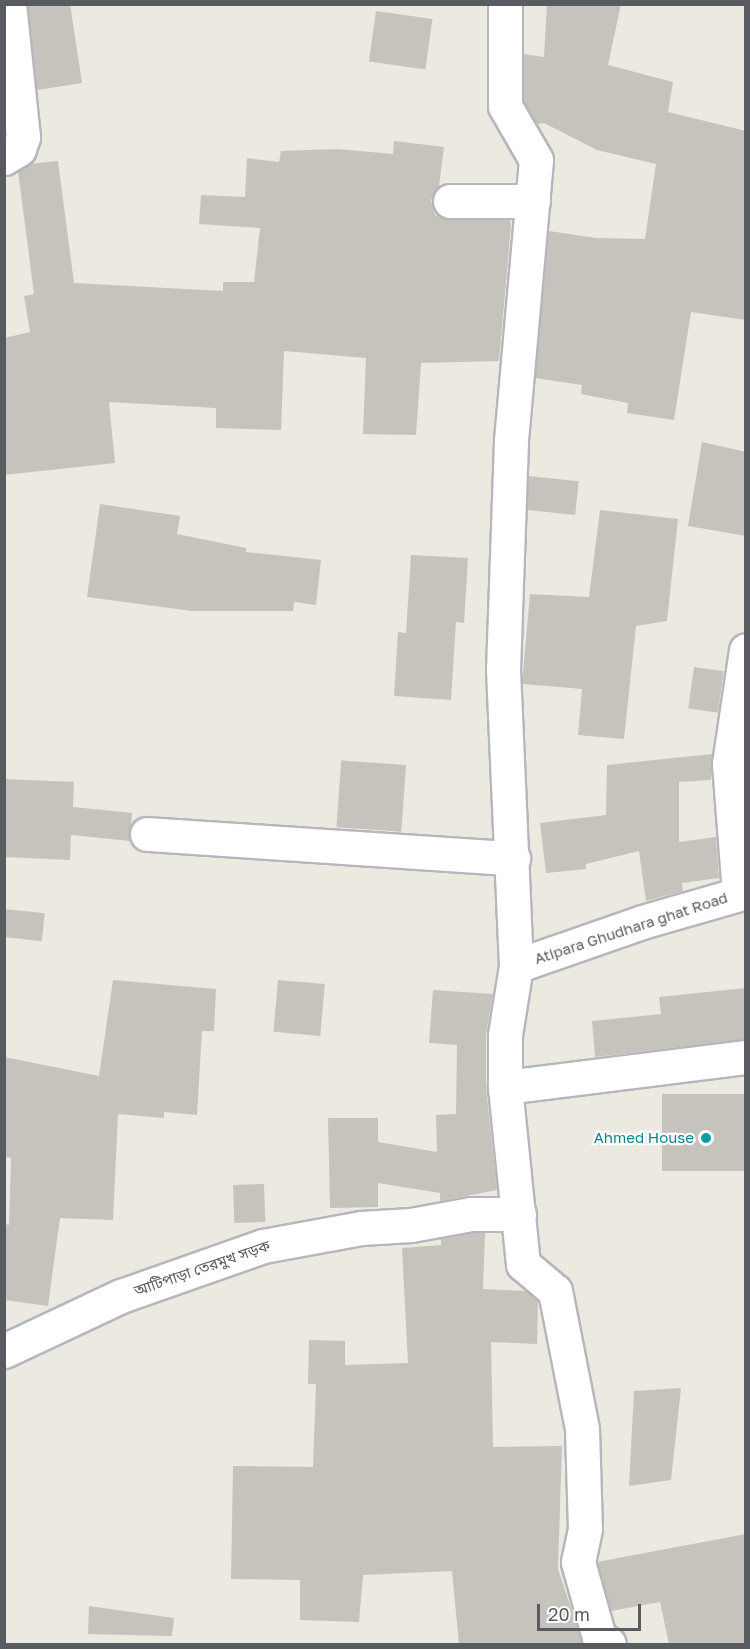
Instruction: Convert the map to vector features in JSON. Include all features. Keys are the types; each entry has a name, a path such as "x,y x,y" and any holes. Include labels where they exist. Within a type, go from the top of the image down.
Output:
{"street":[{"path":"4,158 19,148 23,137 9,4"},
{"path":"505,4 505,106 536,160 511,441 503,669 516,966 505,1035 505,1087 523,1264 555,1291 582,1429 585,1529 578,1562 599,1636 609,1644"},
{"path":"450,201 533,201"},
{"path":"742,892 729,764 746,650"},
{"path":"147,834 513,858"},
{"name":"Atipara Ghudhara ghat Road","path":"516,966 742,892"},
{"path":"505,1087 746,1057"},
{"name":"আটিপাড়া তেরমুখ সড়ক","path":"4,1351 121,1296 263,1246 361,1228 411,1225 471,1214 519,1214"}],"building":[{"path":"28,4 70,4 82,83 37,90"},
{"path":"547,4 621,4 608,65 673,82 668,112 746,131 746,320 691,312 674,420 627,413 628,403 581,394 582,385 535,378 549,231 596,238 645,239 656,164 597,150 544,123 537,124 524,101 524,54 544,57"},
{"path":"376,11 432,19 425,69 369,62"},
{"path":"394,141 444,147 439,186 431,200 435,215 450,220 510,220 511,225 499,361 421,363 416,435 363,434 366,358 284,351 281,430 216,428 216,408 109,402 115,463 4,475 4,338 30,332 24,296 34,294 18,171 29,164 58,161 74,283 223,291 223,282 254,282 260,228 199,224 201,195 245,197 247,158 279,162 281,151 338,149 393,154"},
{"path":"702,442 746,452 746,536 688,526"},
{"path":"529,476 579,481 575,515 525,510"},
{"path":"100,504 180,516 177,534 246,548 246,552 321,560 316,605 294,602 293,611 192,611 87,597"},
{"path":"600,510 678,519 667,621 636,626 624,739 578,735 582,689 522,684 530,594 589,597"},
{"path":"411,555 468,558 464,623 456,622 451,700 394,696 398,632 406,633"},
{"path":"694,667 724,671 718,713 688,709"},
{"path":"712,754 711,780 679,782 679,842 716,837 719,878 682,883 683,891 646,901 639,851 586,864 586,869 546,873 540,823 606,815 607,765"},
{"path":"341,760 406,765 401,832 336,827"},
{"path":"4,779 74,782 73,807 132,813 130,841 71,835 70,860 4,857"},
{"path":"4,909 45,913 42,941 4,937"},
{"path":"113,980 216,989 214,1031 202,1031 197,1115 164,1112 164,1118 118,1114 113,1220 60,1218 48,1306 4,1300 4,1224 9,1225 11,1158 4,1156 4,1057 99,1076"},
{"path":"278,980 325,984 320,1036 273,1032"},
{"path":"746,988 746,1039 595,1057 592,1021 661,1014 659,997"},
{"path":"433,990 493,994 486,1035 486,1087 497,1190 440,1201 440,1193 378,1183 378,1207 330,1208 328,1118 378,1118 378,1142 437,1152 436,1115 456,1114 457,1045 429,1043"},
{"name":"Ahmed House","path":"662,1094 746,1094 746,1171 662,1171"},
{"path":"264,1184 265,1222 234,1223 233,1185"},
{"path":"485,1233 483,1289 526,1291 538,1301 537,1344 491,1342 493,1447 562,1446 558,1569 583,1644 459,1644 452,1571 363,1575 359,1622 300,1620 300,1580 231,1579 233,1466 313,1467 316,1384 308,1384 309,1340 345,1341 345,1365 408,1363 402,1248 441,1245 441,1239"},
{"path":"681,1388 671,1480 629,1486 634,1391"},
{"path":"746,1534 746,1644 669,1644 660,1602 611,1611 597,1562"},
{"path":"89,1606 174,1618 172,1636 88,1634"}],"place":[{"name":"Ahmed House","path":"706,1138"}]}
